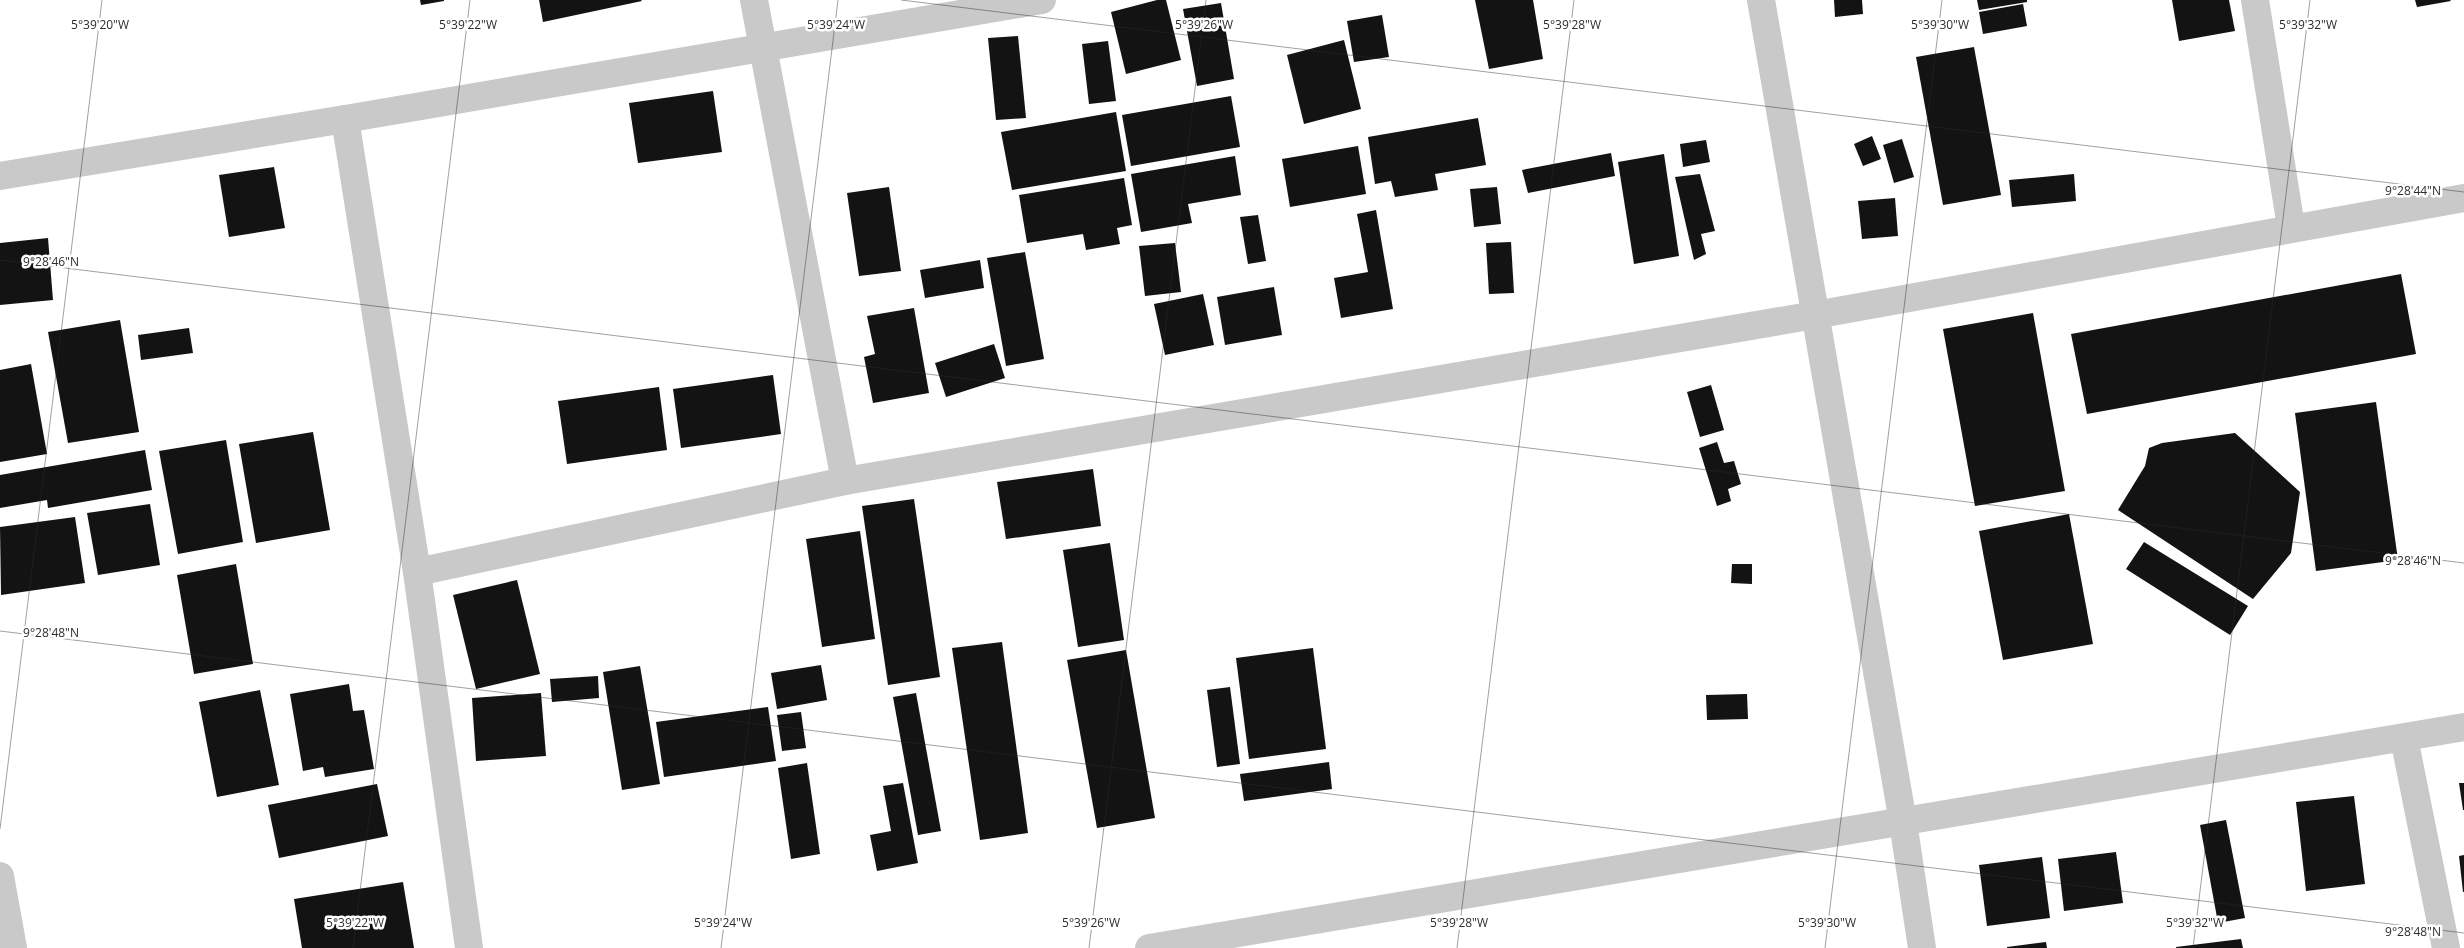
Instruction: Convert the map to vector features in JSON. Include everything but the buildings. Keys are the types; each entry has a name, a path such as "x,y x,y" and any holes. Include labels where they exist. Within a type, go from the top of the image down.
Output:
{"street":[{"path":"754,0 845,481"},
{"path":"0,176 1042,0"},
{"path":"1761,0 1903,822 1922,948"},
{"path":"2255,0 2291,228"},
{"path":"345,119 417,572 469,948"},
{"path":"417,572 845,481 1815,315 2464,198"},
{"path":"1149,948 2464,727"},
{"path":"2404,738 2446,948"},
{"path":"0,876 13,948"}]}
